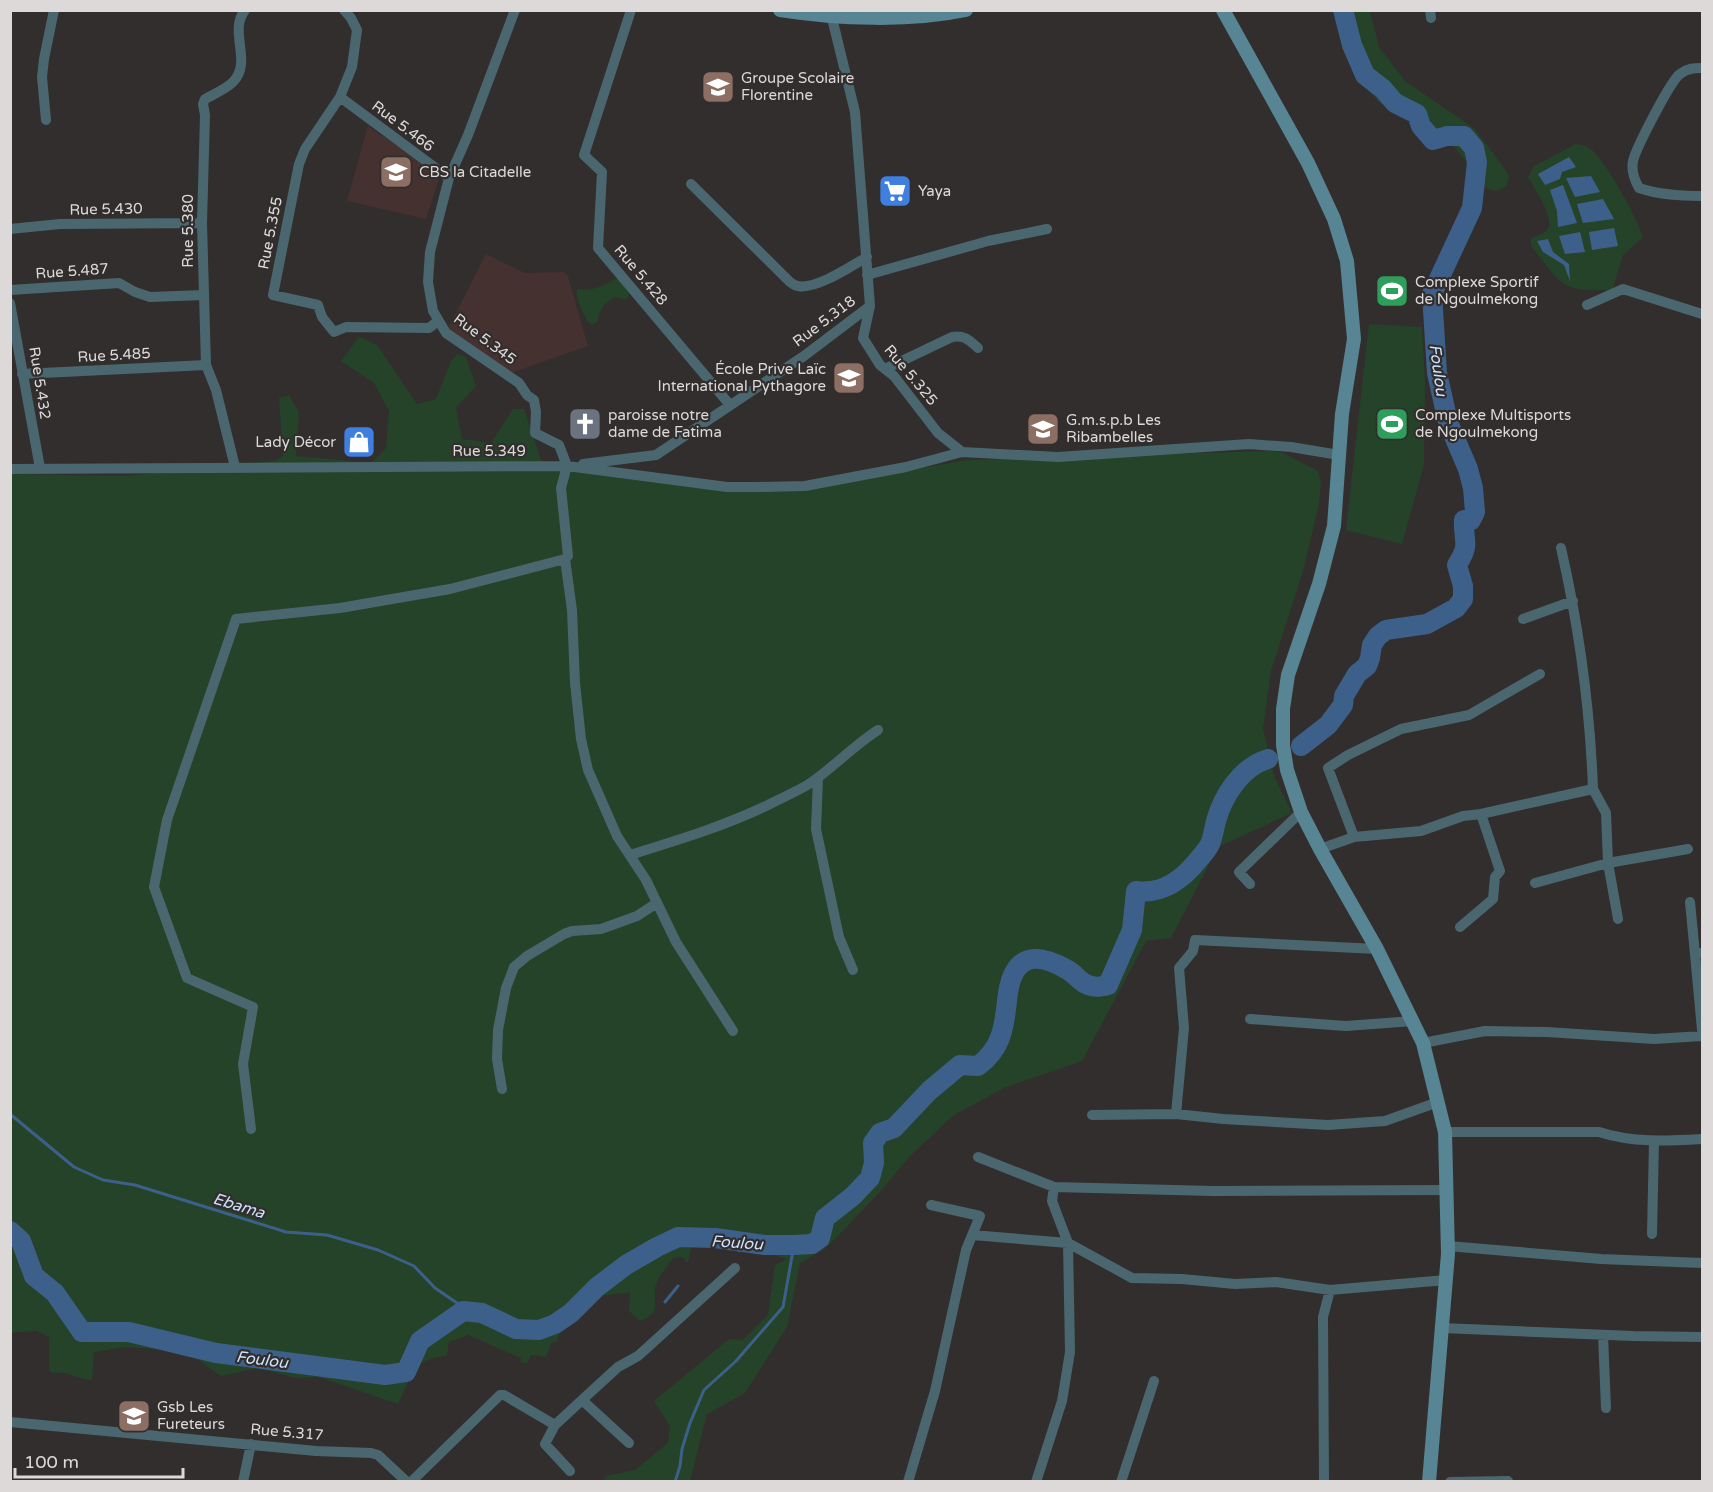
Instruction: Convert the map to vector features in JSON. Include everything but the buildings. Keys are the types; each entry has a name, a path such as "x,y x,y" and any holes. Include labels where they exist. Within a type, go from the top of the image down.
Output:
{"street":[{"path":"46,120 42,68 54,10"},
{"name":"Rue 5.380","path":"235,467 219,399 206,364 202,223 205,115 203,104 205,99 234,82 240,71 241,54 238,31 241,15 245,10"},
{"name":"Rue 5.355","path":"344,10 357,30 357,44 352,67 340,97 305,148 299,164 273,295 318,305 322,317 334,332 346,327 429,328 438,321"},
{"name":"Rue 5.345","path":"515,10 468,135 449,178 429,252 428,282 433,311 446,333 519,383 534,400 535,434 559,445 567,466"},
{"name":"Rue 5.428","path":"630,10 584,155 602,172 598,248 730,405"},
{"path":"780,10 897,18 948,14 966,10"},
{"path":"1223,10 1308,164 1334,219 1347,261 1354,339 1342,414 1334,526 1319,584 1288,675 1283,709 1282,745 1287,770 1301,812 1377,949 1423,1043 1445,1132 1448,1246 1429,1482"},
{"name":"Rue 5.318","path":"567,466 656,455 804,356 870,306 855,112 831,13"},
{"path":"1702,68 1691,68 1678,75 1668,89 1634,159 1632,174 1639,188 1650,192 1672,196 1702,196"},
{"name":"Rue 5.466","path":"340,97 449,178"},
{"path":"691,184 789,282 799,287 828,278 867,257"},
{"name":"Rue 5.430","path":"10,229 60,224 202,223"},
{"path":"867,275 988,241 1047,229"},
{"name":"Rue 5.487","path":"10,290 119,283 150,297 204,295"},
{"path":"1587,305 1623,289 1702,314"},
{"name":"Rue 5.432","path":"10,303 40,468"},
{"name":"Rue 5.325","path":"870,306 863,338 885,369 894,376 939,433 962,452"},
{"path":"885,369 952,337 968,338 978,348"},
{"name":"Rue 5.485","path":"22,374 206,364"},
{"name":"Rue 5.349","path":"10,469 567,466 727,487 785,487 805,486 906,467 962,452 1058,457 1249,444 1291,447 1339,455"},
{"path":"567,466 561,488 568,556 565,559 572,610 575,683 581,739 588,770 618,836 657,903 676,942 733,1031"},
{"path":"1561,548 1573,601 1591,747 1593,789 1606,813 1608,863 1618,919"},
{"path":"251,1129 243,1064 253,1007 187,978 154,887 167,820 236,620 340,608 450,589 565,559"},
{"path":"1523,619 1573,601"},
{"path":"1354,837 1328,768 1348,755 1401,729 1469,715 1540,674"},
{"path":"630,855 710,831 742,818 818,778 878,730"},
{"path":"818,778 816,829 839,937 853,970"},
{"path":"1320,849 1354,837 1421,831 1463,816 1593,789"},
{"path":"1250,884 1239,872 1301,812"},
{"path":"1460,927 1493,899 1495,877 1500,871 1481,814"},
{"path":"1535,883 1608,863 1688,849"},
{"path":"1690,902 1699,953 1702,1030"},
{"path":"502,1089 497,1059 498,1030 506,988 514,967 527,956 564,934 572,931 601,929 637,915 657,903"},
{"path":"1176,1114 1184,1028 1179,968 1193,951 1195,940 1377,949"},
{"path":"1250,1019 1346,1026 1413,1021"},
{"path":"1423,1043 1485,1031 1547,1032 1654,1039 1702,1036"},
{"path":"1092,1115 1176,1114 1328,1125 1385,1121 1438,1102"},
{"path":"1445,1132 1599,1132 1617,1137 1654,1141 1702,1139"},
{"path":"1652,1234 1654,1141"},
{"path":"978,1157 1054,1187 1214,1191 1447,1190"},
{"path":"1038,1481 1062,1401 1070,1352 1068,1244 1052,1201 1054,1187"},
{"path":"908,1482 935,1391 966,1250 980,1216 931,1205"},
{"path":"972,1235 1068,1244 1132,1278 1182,1279 1235,1284 1276,1282 1330,1290 1446,1280"},
{"path":"1448,1246 1601,1259 1702,1263"},
{"path":"570,1471 545,1444 555,1425 618,1367 638,1356 735,1268"},
{"path":"1323,1482 1323,1317 1330,1290"},
{"path":"1442,1328 1702,1337"},
{"path":"1604,1335 1606,1408"},
{"path":"1120,1482 1154,1381"},
{"path":"409,1482 500,1395 504,1395 555,1425"},
{"path":"582,1400 628,1443"},
{"name":"Rue 5.317","path":"10,1422 316,1451 372,1452 409,1482"},
{"path":"243,1482 251,1444"},
{"path":"1450,1482 1508,1480"}],"shaded area":[{"name":"CBS la Citadelle","path":"368,125 435,169 439,179 426,219 347,201"},
{"path":"486,254 525,273 564,272 568,276 588,346 508,374 444,336"}],"green space":[{"path":"1339,11 1370,11 1379,47 1405,81 1475,129 1509,176 1507,186 1494,190 1484,186 1459,152 1447,140 1377,100 1359,77 1344,50 1338,23"},
{"path":"1576,144 1591,149 1606,167 1643,237 1623,255 1612,291 1568,286 1556,277 1531,246 1531,238 1545,232 1549,228 1549,221 1544,205 1528,177 1534,166"},
{"path":"620,276 629,290 626,300 615,297 603,307 597,322 592,325 581,308 577,289 588,290 599,287"},
{"name":"Complexe Multisports de Ngoulmekong","path":"1369,324 1422,327 1425,383 1424,465 1402,544 1346,530"},
{"path":"359,337 377,345 417,404 436,399 451,361 457,354 466,357 476,386 456,408 462,439 491,443 513,409 524,409 541,460 548,468 559,470 812,488 966,460 1271,451 1283,453 1318,471 1321,483 1319,503 1304,568 1271,671 1263,728 1274,776 1292,813 1218,847 1171,938 1146,941 1082,1061 1006,1087 954,1115 910,1156 880,1192 825,1249 800,1263 787,1327 745,1393 707,1414 690,1481 603,1481 606,1476 635,1470 668,1443 670,1426 654,1401 729,1339 743,1340 768,1315 775,1265 787,1259 751,1249 739,1253 726,1244 692,1244 688,1263 682,1257 673,1258 660,1276 655,1288 655,1308 648,1317 640,1321 629,1311 630,1292 591,1298 582,1303 568,1319 557,1342 552,1342 546,1357 531,1355 527,1363 521,1363 521,1358 468,1335 449,1342 447,1356 419,1365 410,1377 398,1404 319,1377 297,1378 257,1368 221,1376 186,1351 125,1347 94,1352 92,1380 63,1373 52,1373 49,1369 49,1337 37,1331 10,1333 10,474 123,476 275,461 283,456 279,398 289,395 299,413 296,456 371,463 386,448 389,411 374,383 341,361"}],"water":[{"path":"1569,157 1576,167 1562,172 1560,179 1545,185 1538,174"},
{"path":"1591,176 1600,192 1575,197 1566,178"},
{"path":"1563,185 1577,223 1558,227 1557,211 1550,190"},
{"path":"1603,199 1614,219 1583,223 1577,204"},
{"path":"1614,228 1618,246 1592,250 1589,232"},
{"path":"1580,232 1585,252 1565,254 1559,236"},
{"path":"1548,239 1553,252 1569,264 1570,281 1564,265 1543,252 1537,241"}],"waterway":[{"name":"Foulou","path":"1301,746 1328,725 1343,705 1344,696 1357,674 1367,666 1372,645 1378,636 1386,630 1427,624 1456,608 1463,599 1463,586 1457,565 1465,547 1464,520 1471,520 1475,512 1473,488 1468,469 1448,422 1437,373 1432,294 1472,208 1477,162 1474,148 1464,136 1447,136 1433,140 1421,126 1417,114 1395,103 1383,89 1365,75 1352,45 1343,10"},
{"name":"Foulou","path":"10,1231 21,1241 34,1276 55,1293 82,1332 129,1332 216,1353 385,1375 406,1372 420,1341 463,1311 482,1313 516,1329 539,1330 555,1324 626,1265 678,1237 715,1238 765,1245 812,1244 820,1238 825,1218 853,1196 870,1178 874,1163 873,1143 880,1133 894,1128 929,1091 960,1065 978,1066 992,1053 1003,1029 1009,987 1018,967 1033,959 1043,960 1068,970 1089,985 1097,987 1108,985 1132,930 1136,891 1146,892 1164,888 1186,873 1209,846 1219,811 1234,784 1249,769 1268,759"},
{"name":"Ebama","path":"10,1114 74,1167 103,1180 135,1185 286,1232 327,1235 378,1250 414,1266 435,1288 460,1305 463,1311"},
{"path":"675,1482 690,1423 704,1390 736,1361 783,1307 794,1245"},
{"path":"665,1302 678,1286"}],"place":[{"name":"Groupe Scolaire Florentine","path":"718,87"},
{"name":"CBS la Citadelle","path":"396,172"},
{"name":"Yaya","path":"895,191"},
{"name":"Complexe Sportif de Ngoulmekong","path":"1392,291"},
{"name":"École Prive Laïc International Pythagore","path":"849,378"},
{"name":"paroisse notre dame de Fatima","path":"585,424"},
{"name":"Complexe Multisports de Ngoulmekong","path":"1392,424"},
{"name":"G.m.s.p.b Les Ribambelles","path":"1043,429"},
{"name":"Lady Décor","path":"359,442"},
{"name":"Gsb Les Fureteurs","path":"134,1416"}]}
